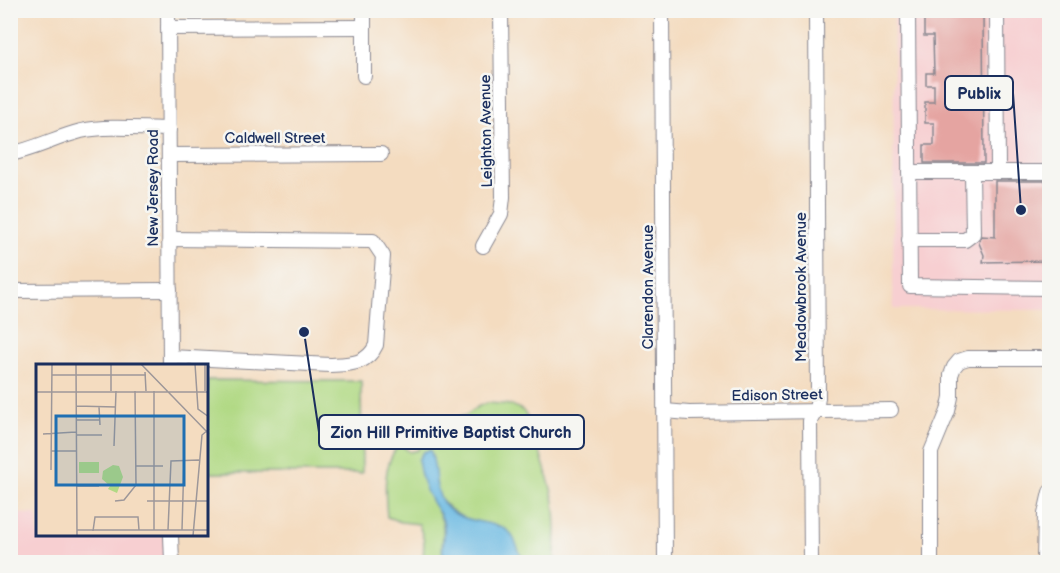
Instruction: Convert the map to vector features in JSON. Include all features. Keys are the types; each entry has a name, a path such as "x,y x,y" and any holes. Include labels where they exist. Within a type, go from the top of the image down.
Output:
{"street":[{"name":"New Jersey Road","path":"168,10 170,362"},
{"path":"364,10 364,76"},
{"name":"Leighton Avenue","path":"483,246 501,214 503,197 501,10"},
{"name":"Clarendon Avenue","path":"662,10 665,562"},
{"name":"Meadowbrook Avenue","path":"811,562 810,421 816,410 818,398 816,10"},
{"path":"908,10 910,286 1050,288"},
{"path":"997,10 998,172"},
{"path":"168,28 364,27"},
{"path":"10,154 27,151 83,131 169,129"},
{"name":"Caldwell Street","path":"169,155 381,154"},
{"path":"909,172 1050,172"},
{"path":"909,240 965,240 973,234 972,172"},
{"path":"170,239 373,241 383,256 376,345 372,354 365,359 355,363 330,364 170,362"},
{"path":"10,291 170,291"},
{"path":"931,562 931,452 948,411 951,398 951,375 954,367 959,361 968,358 1050,358"},
{"name":"Edison Street","path":"665,411 689,413 891,410"},
{"path":"1044,562 1045,514 1050,492"},
{"path":"171,537 172,562"}],"shaded area":[{"path":"894,11 1049,11 1049,310 893,309"},
{"path":"10,513 36,514 36,537 167,537 167,562 11,562"}],"green space":[{"path":"208,380 361,381 362,473 208,473"},
{"path":"487,403 506,404 519,408 531,426 554,502 556,532 554,562 524,562 516,545 501,526 481,523 453,512 440,497 436,487 430,450 438,512 443,525 442,555 444,562 423,562 424,541 419,524 401,522 387,517 385,489 387,471 398,446 410,452 418,450 424,436 442,420 465,416"}],"water":[{"path":"430,450 436,484 444,504 459,516 497,526 510,533 524,562 444,562 442,551 444,526 441,515 432,503 424,485 418,460 423,452"}],"building":[{"path":"924,10 983,10 984,163 924,163 924,145 934,145 934,123 925,123 925,102 934,102 934,85 926,85 926,73 934,73 933,36 924,36"},
{"path":"995,181 1050,181 1050,261 983,262 984,255 979,243 981,236 995,237"}],"place":[{"name":"Publix","path":"1021,210"},
{"name":"Zion Hill Primitive Baptist Church","path":"304,332"}]}
